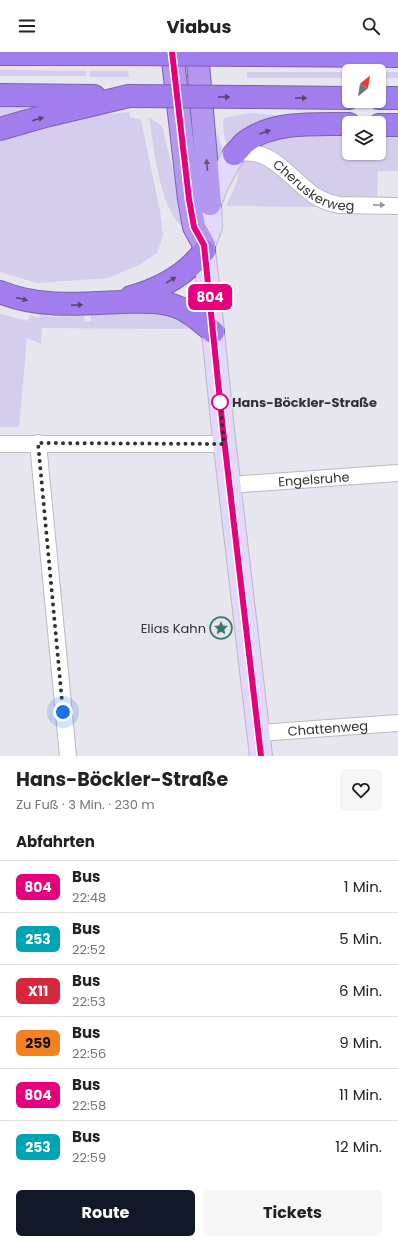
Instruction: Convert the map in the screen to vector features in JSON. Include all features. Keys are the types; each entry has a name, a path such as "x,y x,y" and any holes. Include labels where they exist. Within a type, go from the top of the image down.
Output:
{"highway":[{"path":"109,303 145,293 172,281 193,264 204,248 194,227 189,199 172,52"},
{"path":"197,52 210,204"},
{"path":"247,55 275,52"},
{"path":"0,54 398,56"},
{"path":"0,95 342,98"},
{"path":"0,129 129,96"},
{"path":"386,98 398,98"},
{"path":"234,154 245,143 254,137 275,129 311,124 342,124"},
{"path":"386,125 398,125"},
{"path":"0,292 22,299 69,305 141,302 168,304 190,313 213,332"}],"main road":[{"path":"234,154 217,185 210,204 211,227 204,248 224,444 261,756"}],"street":[{"name":"Cheruskerweg","path":"234,154 244,152 267,158 285,169 317,198 332,204 398,206"},
{"path":"38,443 68,756"},
{"path":"0,444 224,444"},
{"name":"Engelsruhe","path":"229,485 398,473"},
{"name":"Chattenweg","path":"259,733 398,723"}],"shaded area":[{"path":"0,70 86,71 86,76 0,76"},
{"path":"90,71 128,71 129,77 90,77"},
{"path":"247,72 342,72 342,78 247,78"},
{"path":"386,72 398,72 398,78 386,78"},
{"path":"0,107 26,107 26,110 32,111 0,124"},
{"path":"130,112 130,117 141,120 160,211 163,235 157,253 139,265 108,278 37,283 0,272 0,135 68,118"},
{"path":"249,113 285,116 228,148 223,126 224,118"},
{"path":"149,117 162,126 178,191 184,228 176,219 169,207 163,192"},
{"path":"217,131 224,154 218,164 216,162"},
{"path":"386,131 398,132 398,171 378,171 377,198 338,198 328,196 252,147 270,137 342,132 342,160 386,160"},
{"path":"241,160 260,160 327,207 226,206 237,180 237,163"},
{"path":"147,307 185,320 188,329 42,328 41,344 27,338 19,427 0,427 0,314 28,321 30,315 39,318 40,314 52,317 84,316 85,322 91,321 91,315 124,312"}],"bus line":[{"name":"804","path":"172,52 189,199 194,227 204,245 223,430 261,756"}],"place":[{"name":"Hans-Böckler-Straße","path":"220,402"},
{"name":"Elias Kahn","path":"221,628"}],"route":[{"path":"63,712 38,443 224,444 220,402"}]}
